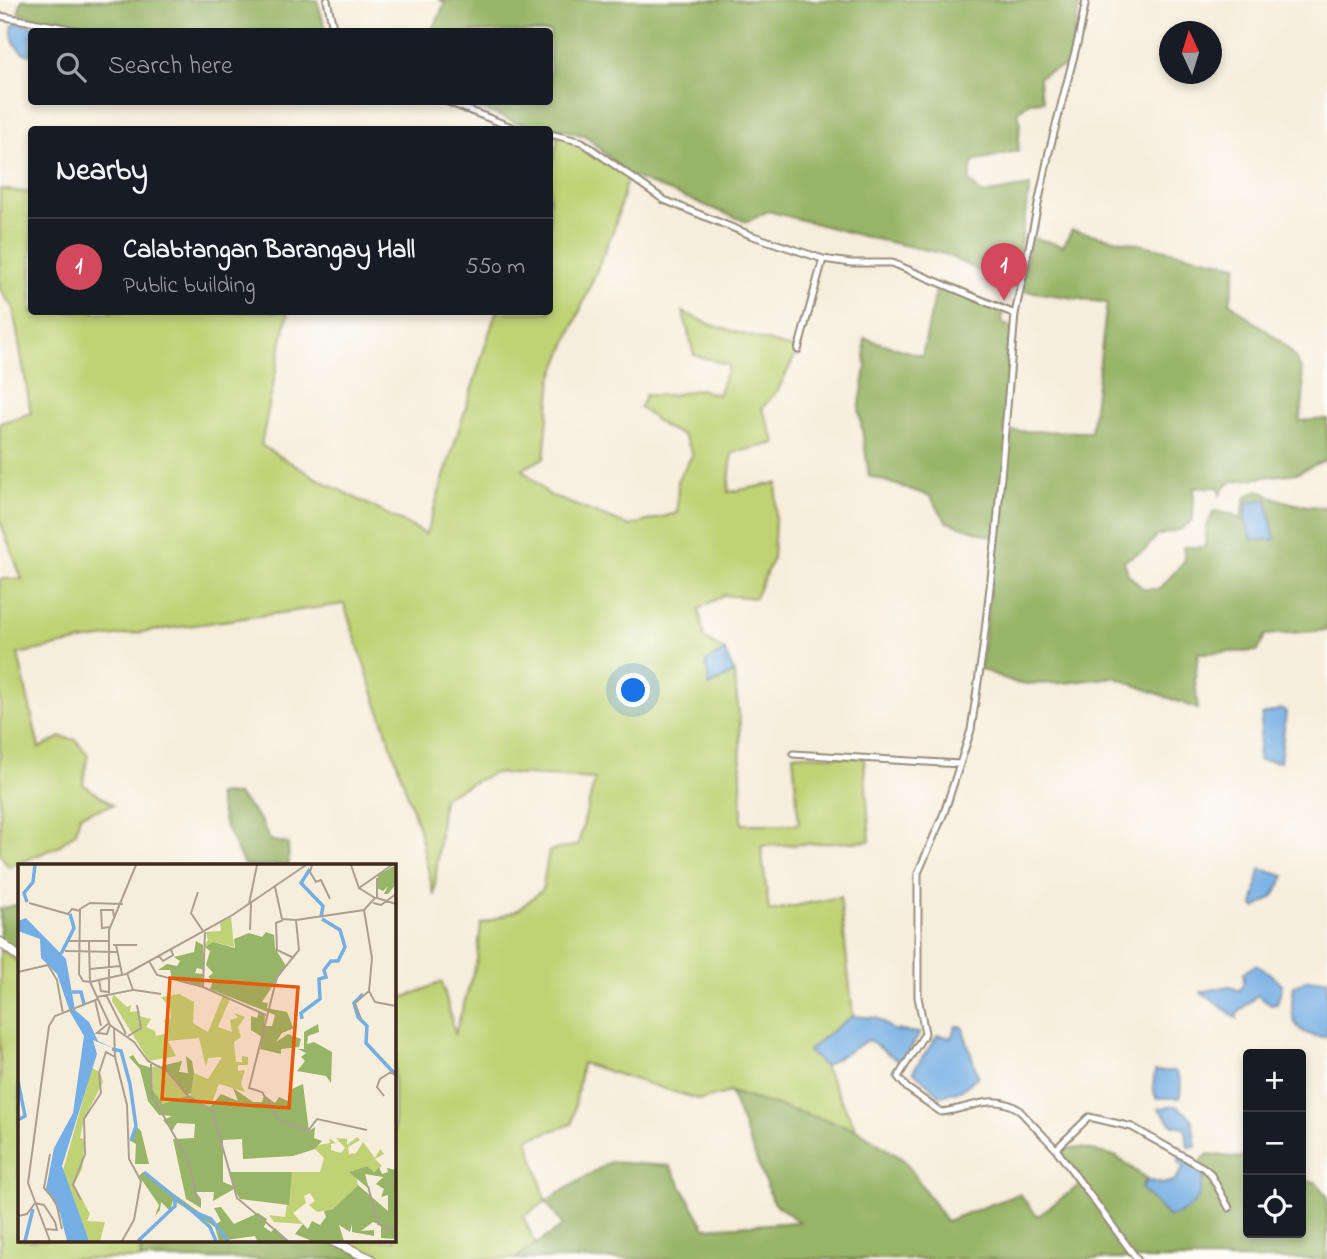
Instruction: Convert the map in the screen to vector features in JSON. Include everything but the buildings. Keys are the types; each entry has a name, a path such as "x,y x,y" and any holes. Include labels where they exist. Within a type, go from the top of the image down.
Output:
{"main road":[{"path":"0,942 18,956"},
{"path":"334,1242 371,1259"}],"street":[{"path":"327,0 333,28"},
{"path":"1086,0 1079,40 1049,152 1015,314 996,535 971,730 944,813 918,873 918,998 925,1033 898,1080 924,1102 941,1112 993,1100 1010,1104 1027,1117 1056,1149 1137,1259"},
{"path":"0,16 64,28"},
{"path":"456,105 509,126"},
{"path":"553,135 582,142 664,200 753,236 823,259 850,263 892,263 1015,314"},
{"path":"798,350 823,259"},
{"path":"793,754 960,764"},
{"path":"1056,1149 1089,1117 1132,1127 1210,1173 1229,1208"}],"green space":[{"path":"22,0 317,0 325,28 82,28 18,14"},
{"path":"440,0 1080,0 1069,65 1039,77 1044,101 1029,102 1018,111 1018,151 973,161 969,181 982,194 1030,186 1013,288 945,254 866,237 768,211 747,222 628,175 586,136 553,126 518,123 472,105 553,105 553,28 432,28 445,3"},
{"path":"555,134 582,142 628,175 615,226 552,378 544,458 522,469 549,495 629,526 677,513 678,479 693,454 683,435 665,427 640,408 645,395 673,395 699,389 718,395 729,365 694,355 683,312 712,325 798,350 778,390 762,408 776,443 732,453 728,492 777,483 773,558 755,598 724,595 699,609 704,638 725,651 706,662 710,686 734,673 740,725 742,824 799,824 793,754 864,758 870,841 761,846 769,911 840,897 853,1016 808,1051 824,1066 856,1129 730,1092 700,1100 582,1063 572,1124 528,1139 546,1201 523,1217 536,1244 514,1259 371,1259 334,1242 396,1242 396,1020 401,1019 400,999 442,982 455,1034 477,960 481,924 518,910 542,890 549,851 578,845 595,779 493,773 443,797 434,896 419,829 344,604 87,640 18,654 39,748 61,737 76,740 88,755 83,784 113,805 80,815 76,832 58,847 9,867 0,854 0,579 22,579 0,521 0,423 31,413 13,308 0,290 0,189 28,193 28,315 287,315 261,445 318,479 426,534 495,315 553,315 553,158 558,140"},
{"path":"1072,230 1237,265 1230,302 1277,338 1297,361 1303,377 1299,421 1327,419 1327,459 1297,473 1234,481 1226,485 1220,495 1219,487 1194,488 1193,520 1181,529 1157,536 1145,550 1124,560 1128,574 1143,589 1160,589 1185,560 1183,547 1205,547 1207,526 1214,511 1235,515 1241,520 1245,498 1258,490 1291,503 1327,507 1327,630 1265,635 1258,651 1198,653 1195,680 1198,709 1114,677 1065,683 1019,684 980,669 996,538 947,522 930,496 869,476 859,410 866,368 864,338 922,356 938,282 1003,309 1002,323 1012,328 1004,431 1091,432 1107,303 1020,290 1031,237 1063,246"},
{"path":"217,794 238,795 260,820 270,840 288,844 289,864 244,864 224,823"},
{"path":"18,904 18,958 0,942 0,909"},
{"path":"0,948 18,962 18,1242 143,1242 140,1246 141,1259 0,1259"},
{"path":"730,1092 856,1129 905,1161 946,1221 1019,1194 1038,1216 1082,1183 1056,1149 1082,1148 1115,1156 1148,1180 1143,1183 1169,1217 1199,1163 1208,1154 1243,1156 1243,1238 1306,1238 1306,1181 1316,1182 1327,1196 1327,1259 514,1259 563,1226 546,1201 610,1162 670,1166 705,1228 799,1222 773,1202"},
{"path":"143,1242 205,1242 216,1246 221,1242 335,1242 371,1259 141,1259 140,1246"}],"water":[{"path":"17,23 43,28 28,28 28,54 18,48 13,40 13,25"},
{"path":"1267,499 1275,540 1252,540 1245,520 1248,502"},
{"path":"725,651 734,673 709,686 706,662"},
{"path":"1281,709 1286,712 1280,762 1258,760 1262,715"},
{"path":"1260,869 1285,876 1273,897 1255,908 1253,906"},
{"path":"1256,965 1282,985 1277,1004 1271,1005 1257,995 1236,1015 1237,1018 1201,992 1229,986 1239,991 1244,972"},
{"path":"1327,979 1327,1037 1315,1036 1299,1028 1292,1015 1294,986 1306,980"},
{"path":"853,1016 877,1018 893,1030 920,1033 902,1063 868,1040 824,1066 808,1051"},
{"path":"956,1026 962,1026 978,1076 963,1089 941,1096 913,1071 938,1035 951,1038"},
{"path":"1155,1071 1175,1071 1181,1080 1180,1098 1156,1098 1153,1087"},
{"path":"1177,1106 1192,1118 1196,1147 1188,1147 1186,1130 1173,1125 1158,1108"},
{"path":"1178,1159 1204,1170 1203,1179 1196,1201 1185,1210 1169,1217 1141,1188 1148,1180 1162,1184 1174,1181 1184,1168"}],"place":[{"name":"Calabtangan Barangay Hall","path":"1004,301"}]}
